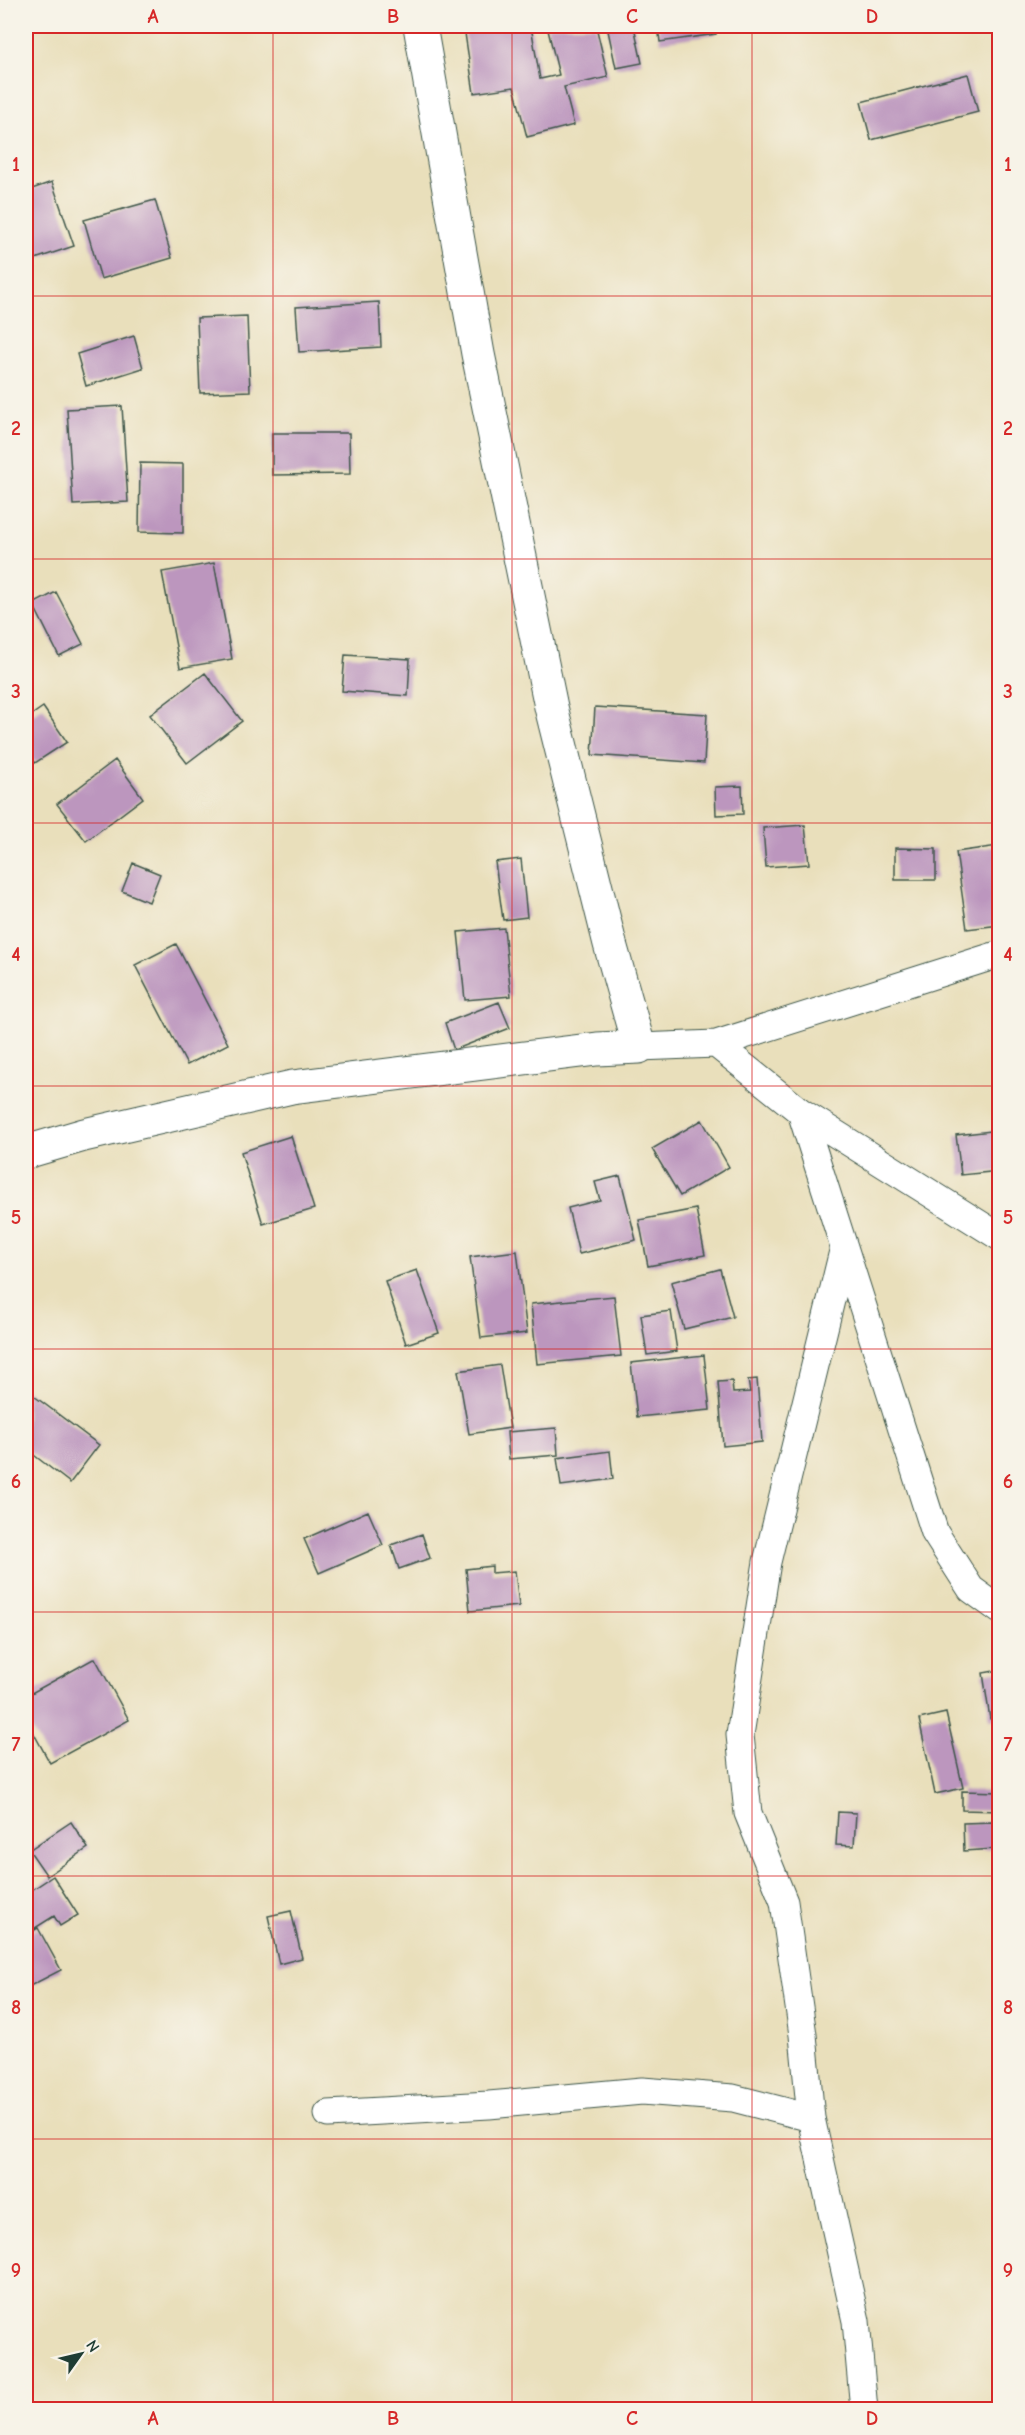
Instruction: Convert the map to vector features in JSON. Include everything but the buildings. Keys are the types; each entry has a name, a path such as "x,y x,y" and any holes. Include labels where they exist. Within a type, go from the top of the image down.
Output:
{"street":[{"path":"420,26 478,354 551,707 610,944 639,1047"},
{"path":"26,1152 84,1135 292,1087 597,1049 716,1044 999,954"},
{"path":"716,1044 801,1112 999,1237"},
{"path":"801,1112 935,1533 971,1589 999,1610"},
{"path":"844,1247 767,1562 740,1735 748,1813 784,1902 803,2035 811,2118 856,2321 864,2409"},
{"path":"328,2114 489,2105 642,2091 734,2098 811,2118"}]}
